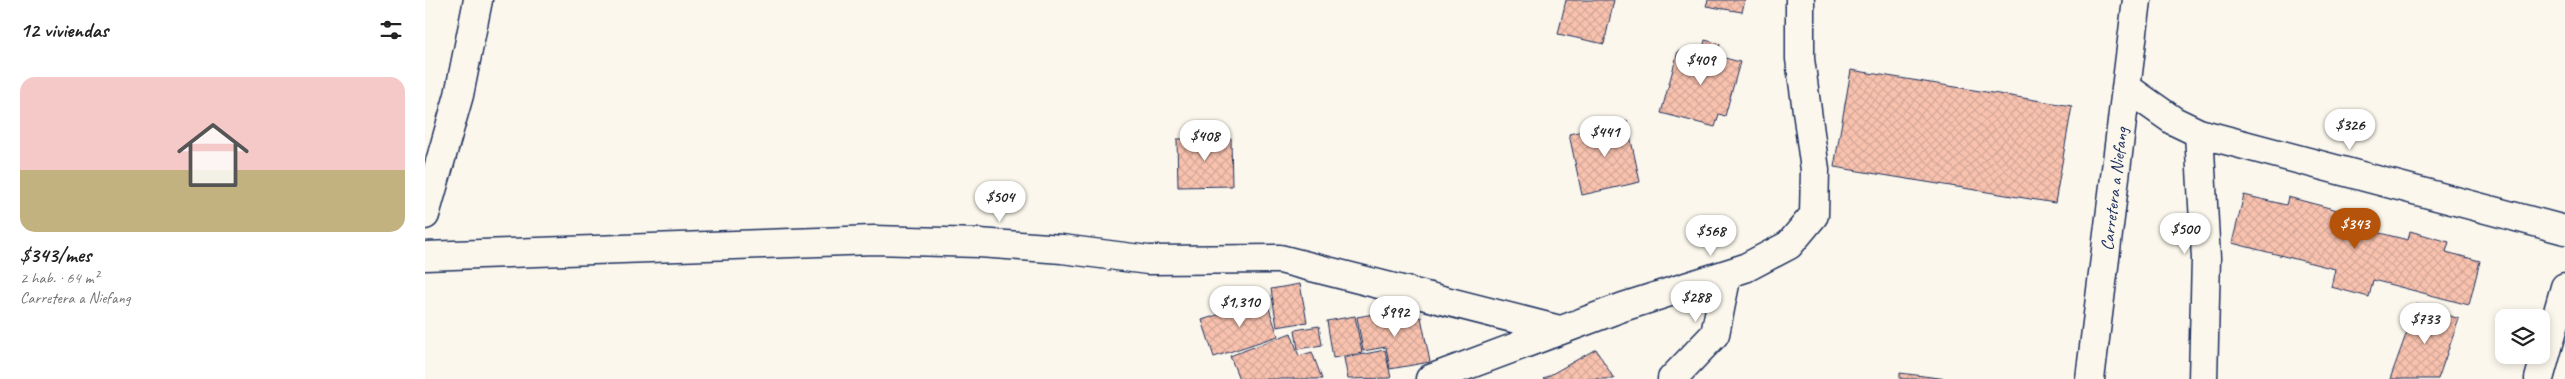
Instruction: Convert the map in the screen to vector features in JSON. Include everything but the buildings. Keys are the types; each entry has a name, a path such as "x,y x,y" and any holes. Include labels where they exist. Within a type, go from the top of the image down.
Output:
{"street":[{"path":"425,215 459,96 478,0"},
{"path":"1430,379 1560,330 1745,268 1789,245 1814,215 1815,170 1800,59 1800,0"},
{"name":"Carretera a Niefang","path":"2090,379 2137,0"},
{"path":"2127,88 2174,121 2199,133 2565,230"},
{"path":"2199,133 2206,258 2203,379"},
{"path":"425,256 874,240 997,244 1062,249 1148,260 1280,259 1560,330"},
{"path":"1672,379 1715,334 1727,274"},
{"path":"2539,379 2565,287"}]}
